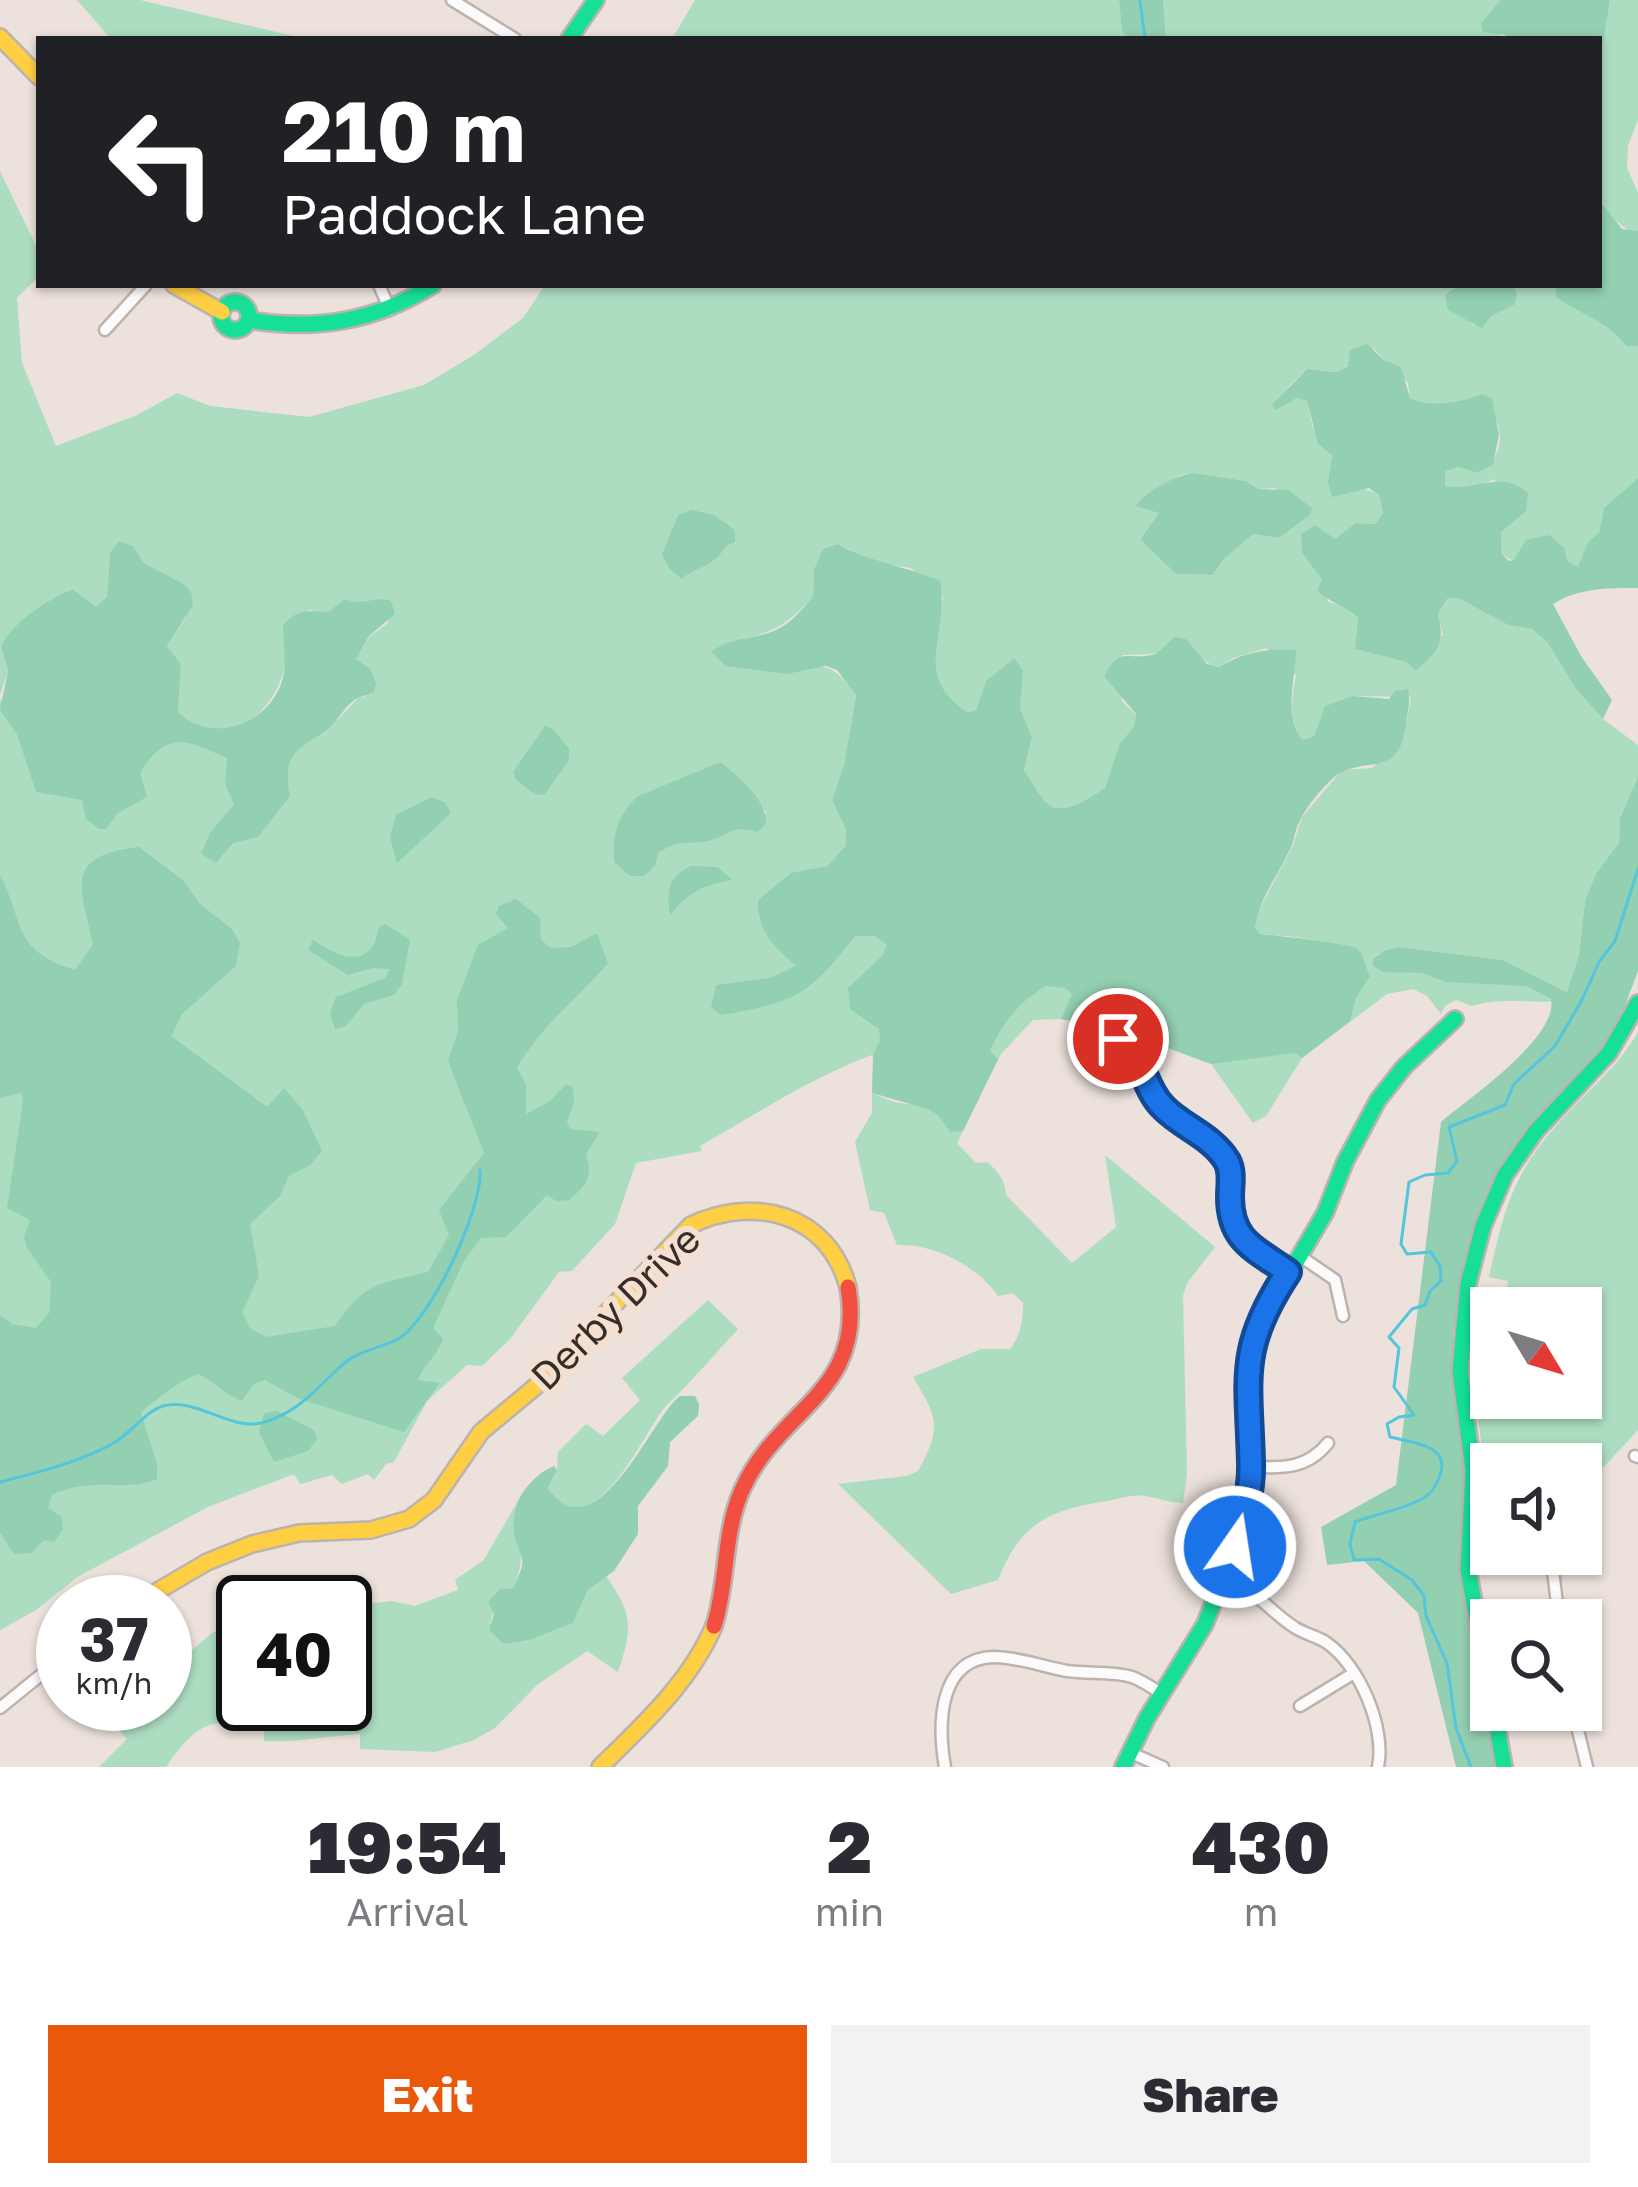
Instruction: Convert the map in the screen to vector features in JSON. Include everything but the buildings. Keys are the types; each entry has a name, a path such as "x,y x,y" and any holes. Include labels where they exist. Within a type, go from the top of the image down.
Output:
{"street":[{"path":"452,0 510,36"},
{"path":"571,36 596,0"},
{"path":"0,37 36,73"},
{"path":"105,330 143,288"},
{"path":"179,288 222,312 237,302 247,309 248,320 299,328 329,327 390,310 428,288"},
{"path":"380,288 390,310"},
{"path":"1472,1599 1467,1550 1473,1472 1462,1396 1461,1344 1490,1205 1532,1136 1607,1059 1638,1003"},
{"path":"1163,1767 1126,1760 1198,1641 1226,1580 1252,1467 1248,1362 1271,1297 1330,1205 1342,1167 1395,1073 1455,1019"},
{"path":"1118,1039 1135,1052 1150,1090 1164,1109 1212,1144 1231,1167 1232,1227 1242,1240 1288,1272"},
{"name":"Derby Drive","path":"185,1575 252,1544 298,1534 371,1530 409,1519 434,1500 482,1432 535,1387 692,1225 724,1210 757,1209 786,1215 809,1227 838,1259 852,1314 845,1354 827,1389 780,1435 746,1481 724,1552 721,1607 699,1659 600,1767"},
{"path":"1300,1256 1335,1280 1343,1316"},
{"path":"1252,1467 1307,1463 1328,1443"},
{"path":"1226,1580 1246,1586 1297,1629 1324,1641 1342,1656 1354,1673 1380,1739 1378,1767"},
{"path":"946,1767 941,1737 943,1700 949,1684 980,1659 998,1657 1079,1673 1128,1675 1164,1695"},
{"path":"1300,1706 1354,1673"},
{"path":"0,1708 36,1679"},
{"path":"1498,1731 1504,1767"},
{"path":"1578,1731 1587,1767"}],"green space":[{"path":"77,0 140,0 293,36 108,36"},
{"path":"695,0 1119,0 1126,36 674,36"},
{"path":"1119,0 1163,0 1166,36 1126,36"},
{"path":"1163,0 1500,0 1481,25 1502,36 1166,36"},
{"path":"1500,0 1610,0 1602,46 1602,36 1506,36 1483,32 1481,24"},
{"path":"1610,0 1638,0 1638,120 1628,146 1627,168 1638,193 1638,231 1630,232 1602,204 1603,46"},
{"path":"0,171 36,246 36,279 17,298 22,363 56,446 137,415 177,393 210,406 309,417 424,385 523,318 543,288 1455,288 1445,295 1474,325 1517,292 1514,288 1556,288 1557,297 1603,324 1626,346 1638,346 1638,478 1604,508 1599,534 1588,542 1578,568 1527,540 1514,561 1503,555 1495,479 1474,488 1445,487 1444,471 1459,467 1478,473 1499,446 1498,426 1482,394 1446,403 1410,398 1408,383 1374,349 1337,372 1307,369 1289,386 1277,409 1297,398 1307,401 1313,428 1332,455 1328,482 1379,495 1383,513 1375,524 1356,523 1335,540 1302,553 1323,579 1328,602 1347,606 1358,618 1355,649 1406,662 1443,635 1438,613 1448,598 1458,598 1508,625 1532,629 1547,642 1576,689 1603,719 1638,745 1638,777 1620,818 1619,843 1585,901 1579,955 1567,992 1502,960 1399,947 1376,955 1541,985 1565,1000 1472,1006 1456,1000 1441,1014 1427,996 1413,989 1387,994 1302,1058 1266,1116 1253,1123 1211,1064 1120,1030 1061,1019 1033,1020 1001,1054 957,1143 976,1163 987,1162 995,1169 1006,1195 1072,1263 1116,1227 1105,1155 1215,1247 1183,1295 1187,1473 1183,1503 1136,1496 1053,1515 1016,1545 998,1580 951,1594 838,1484 918,1471 931,1444 934,1423 913,1377 981,1349 1010,1349 1021,1328 1023,1303 1013,1293 998,1296 954,1258 897,1245 884,1213 870,1210 855,1142 872,1113 872,1093 921,1106 872,1055 784,1097 700,1146 702,1151 636,1163 615,1224 572,1271 559,1272 510,1339 482,1366 467,1365 427,1401 394,1462 386,1464 374,1480 368,1474 342,1484 332,1475 300,1484 294,1474 208,1507 81,1575 36,1575 36,1610 0,1630 0,700 301,745 325,733 358,698 367,696 356,659 369,637 389,622 371,603 345,599 328,612 309,610 283,634 286,657 271,699 239,726 219,731 198,726 178,712 181,664 167,646 186,617 184,584 144,563 133,547 110,554 107,597 96,608 71,589 27,616 1,646 8,671 0,695","holes":["1181,475 1246,481 1258,489 1274,488 1310,515 1279,538 1253,534 1213,575 1176,574 1140,538 1160,512 1155,490","678,515 725,546 713,561 691,569 662,554","838,544 876,563 911,568 943,597 935,662 944,689 968,714 976,710 986,681 1014,658 1020,708 1032,737 1024,770 1041,797 1055,807 1078,804 1105,788 1119,745 1134,726 1136,715 1122,701 1122,655 1156,654 1175,638 1219,667 1266,648 1296,675 1293,717 1303,740 1314,736 1325,706 1353,696 1411,697 1404,737 1372,768 1342,770 1302,817 1293,845 1257,914 1255,927 1260,934 1325,943 1360,957 841,851 846,829 832,800 844,765 856,694 827,668 787,674 738,639 780,626 813,597 814,570","544,726 553,729 569,761 550,787 534,794 513,772","720,762 766,812 757,831 638,796"]},
{"path":"1602,204 1622,229 1638,231 1638,346 1626,346 1603,324 1556,297 1556,288 1602,288"},
{"path":"1455,288 1514,288 1517,292 1515,304 1491,316 1482,328 1448,310 1445,295"},
{"path":"1367,344 1384,360 1401,367 1410,398 1436,403 1482,394 1492,398 1499,435 1493,464 1477,473 1459,467 1445,471 1445,486 1498,482 1528,493 1526,511 1501,532 1502,554 1509,561 1526,540 1549,535 1564,548 1567,561 1578,567 1588,542 1599,533 1604,508 1638,478 1638,588 1583,592 1553,604 1612,700 1603,719 1576,689 1547,642 1532,629 1508,625 1458,598 1448,598 1438,613 1438,646 1416,670 1406,662 1355,649 1358,618 1317,590 1322,579 1302,553 1301,534 1315,525 1335,539 1356,523 1375,524 1383,513 1379,495 1369,488 1332,497 1328,482 1332,455 1318,444 1307,401 1297,398 1276,410 1272,405 1307,369 1336,372 1348,366 1350,350"},
{"path":"1194,473 1246,481 1258,489 1288,490 1312,508 1310,515 1279,538 1253,534 1213,575 1176,574 1140,539 1159,513 1136,506 1162,485"},
{"path":"692,510 714,515 735,530 735,542 682,579 662,554 678,515"},
{"path":"119,541 133,546 144,563 191,592 193,605 167,646 181,664 178,712 206,727 236,726 251,720 274,698 284,670 283,626 297,614 328,612 345,599 380,599 391,601 395,614 369,636 356,659 370,669 374,692 356,699 327,731 296,752 289,765 290,796 258,837 233,843 216,863 201,854 210,833 234,804 225,784 227,758 189,743 168,744 140,773 147,797 118,813 106,829 99,829 86,819 82,800 36,792 17,734 0,710 8,671 1,646 7,636 32,612 72,589 96,607 107,597 110,554"},
{"path":"838,544 940,581 936,668 951,698 968,713 976,710 986,681 1014,658 1023,671 1020,708 1032,737 1024,770 1041,797 1055,807 1078,804 1105,788 1119,745 1134,726 1136,714 1104,676 1110,666 1121,657 1156,654 1175,637 1186,639 1207,664 1219,667 1256,652 1296,650 1292,709 1303,740 1314,736 1325,706 1352,696 1389,699 1395,691 1408,689 1406,726 1395,755 1342,772 1317,795 1301,819 1255,927 1260,934 1358,949 1370,976 1356,998 1350,1021 1302,1058 1296,1053 1211,1064 1120,1030 1061,1019 1072,994 1065,988 1046,986 1006,1023 990,1051 998,1059 963,1131 950,1132 928,1109 872,1093 879,1029 850,1009 848,988 882,956 887,945 875,936 855,936 825,972 798,994 721,1015 711,1007 716,985 770,978 796,966 768,938 758,900 791,873 828,866 846,845 846,829 832,800 844,765 856,695 837,670 826,666 787,674 726,666 711,652 792,620 813,597 814,570 823,549"},
{"path":"545,725 569,749 569,761 544,795 534,794 513,772"},
{"path":"720,762 762,806 766,824 758,832 736,830 708,841 673,845 658,853 655,866 644,876 630,876 614,862 618,826 638,796"},
{"path":"1638,777 1638,971 1605,1046 1505,1159 1480,1216 1453,1332 1453,1386 1466,1458 1463,1584 1470,1622 1470,1731 1490,1731 1497,1767 1456,1767 1418,1613 1364,1561 1327,1565 1321,1527 1396,1485 1441,1122 1527,1048 1550,1014 1551,999 1527,986 1446,982 1422,973 1383,972 1373,966 1373,959 1399,947 1502,960 1567,992 1579,955 1585,901 1596,874 1619,843 1620,818"},
{"path":"432,797 444,802 451,813 397,863 390,837 396,815"},
{"path":"139,847 184,881 240,943 236,966 182,1014 171,1036 267,1107 284,1088 303,1110 322,1151 310,1165 289,1176 280,1196 250,1224 259,1276 242,1312 250,1328 266,1337 335,1326 374,1287 428,1272 449,1235 439,1210 484,1153 448,1061 458,1031 457,1000 478,945 508,928 496,914 499,906 516,899 540,918 541,940 551,948 571,947 597,933 608,963 548,1026 517,1068 526,1084 526,1114 550,1101 566,1084 573,1088 570,1129 600,1132 586,1154 587,1180 575,1195 556,1201 547,1195 506,1237 481,1238 464,1261 433,1328 443,1339 418,1380 440,1383 404,1432 297,1398 265,1380 254,1384 242,1401 198,1374 141,1413 157,1479 133,1485 80,1486 52,1495 48,1508 62,1517 63,1529 54,1542 44,1540 31,1553 14,1554 0,1533 0,1315 12,1324 36,1328 49,1313 51,1282 27,1248 24,1237 30,1220 7,1208 23,1101 21,1093 0,1098 0,875 30,944 75,970 93,944 82,889 88,866 115,851"},
{"path":"691,866 718,867 732,880 697,891 670,916 670,886"},
{"path":"385,924 410,940 402,984 394,995 364,1004 346,1026 335,1029 330,1013 336,997 385,978 390,969 348,975 308,950 313,939 333,952 353,957 370,950 378,928"},
{"path":"1638,1032 1638,1430 1602,1469 1602,1443 1481,1443 1478,1419 1602,1419 1602,1287 1507,1287 1508,1281 1489,1277 1506,1210 1522,1173 1547,1136 1613,1067"},
{"path":"708,1300 738,1329 658,1416 618,1479 584,1506 566,1504 548,1488 557,1470 558,1452 586,1424 603,1436 640,1400 622,1378"},
{"path":"680,1396 695,1396 698,1416 670,1442 668,1466 638,1506 638,1534 614,1571 588,1590 573,1623 530,1640 504,1644 489,1630 494,1614 488,1602 500,1589 513,1588 521,1568 514,1520 524,1491 554,1466 557,1470 548,1488 567,1505 586,1506 623,1475"},
{"path":"277,1411 314,1430 317,1439 308,1451 274,1462 259,1432 264,1413"},
{"path":"524,1490 518,1576 513,1588 500,1589 490,1623 504,1644 530,1640 573,1623 588,1590 606,1576 628,1622 618,1672 587,1651 537,1685 495,1728 435,1752 360,1749 360,1734 264,1741 264,1731 372,1731 372,1603 415,1606 458,1590 455,1580 484,1560"},
{"path":"216,1631 216,1723 196,1732 166,1767 99,1767 127,1739 120,1731 192,1731 192,1650"}],"waterway":[{"path":"1140,0 1145,36"},
{"path":"1471,1767 1456,1728 1447,1663 1426,1616 1424,1596 1412,1580 1379,1559 1354,1560 1350,1544 1355,1522 1424,1498 1442,1467 1429,1447 1390,1437 1387,1424 1414,1415 1394,1387 1399,1348 1389,1337 1412,1309 1425,1305 1430,1291 1441,1281 1440,1266 1431,1252 1407,1254 1401,1244 1409,1182 1448,1173 1457,1161 1449,1127 1505,1105 1514,1084 1555,1046 1615,941 1638,869"},
{"path":"0,1482 99,1450 163,1406 188,1406 249,1424 274,1419 296,1407 348,1361 398,1339 425,1310 464,1235 480,1170"}],"traffic: fast":[{"path":"571,36 596,0"},
{"path":"248,320 297,324 344,320 389,308 428,288"},
{"path":"235,302 245,306 249,316 245,326 235,330 225,326 221,316 225,306 235,302"},
{"path":"1473,1599 1468,1570 1473,1470 1460,1371 1468,1284 1483,1226 1505,1175 1536,1131 1609,1053 1638,1003"},
{"path":"1123,1767 1205,1624 1235,1548 1251,1481 1246,1380 1259,1325 1325,1213 1378,1100 1404,1067 1455,1019"},
{"path":"1498,1731 1504,1767"}],"traffic: slow":[{"path":"0,37 36,74"},
{"path":"179,288 222,312"},
{"path":"185,1575 252,1544 299,1533 371,1530 409,1519 434,1500 481,1432 535,1387 691,1225 739,1212 786,1217 824,1242 848,1287"},
{"path":"600,1767 679,1684 714,1626"}],"traffic: jam":[{"path":"714,1626 742,1490 776,1439 832,1376 844,1352 850,1323 848,1287"}],"route":[{"path":"1118,1039 1135,1052 1150,1090 1164,1109 1212,1144 1231,1167 1232,1227 1242,1240 1288,1272 1271,1297 1248,1362 1252,1467 1235,1547"}]}
